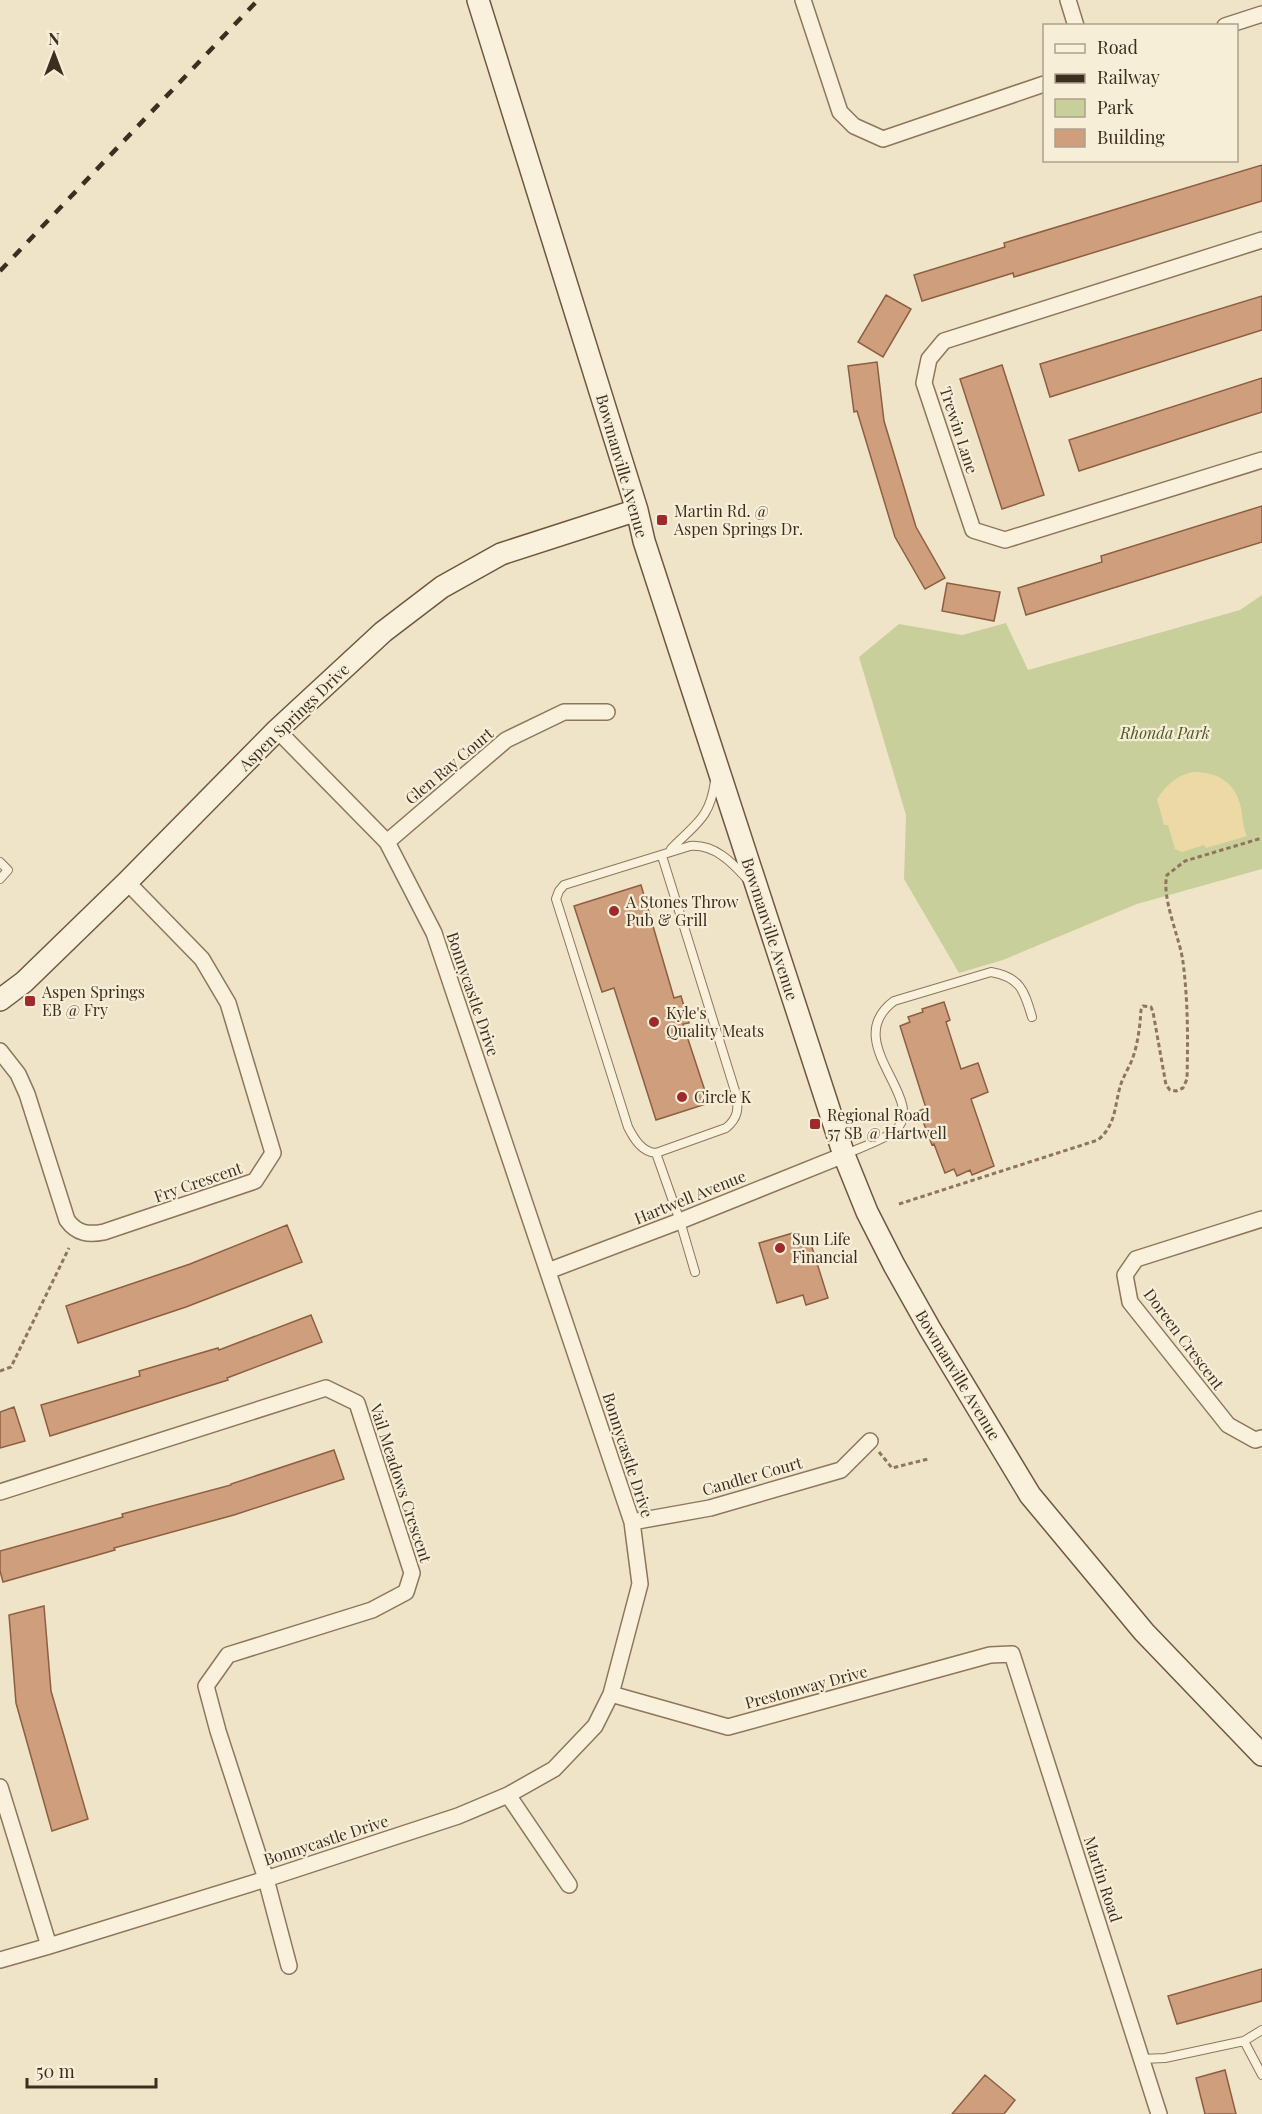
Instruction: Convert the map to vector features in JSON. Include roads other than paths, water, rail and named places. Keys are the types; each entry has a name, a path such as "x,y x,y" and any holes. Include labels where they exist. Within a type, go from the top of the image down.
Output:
{"main road":[{"name":"Bowmanville Avenue","path":"478,0 638,510 644,541 844,1155 867,1212 930,1329 1030,1495 1144,1632 1262,1755"},
{"name":"Aspen Springs Drive","path":"0,1000 24,982 127,882 277,730 383,632 442,587 501,554 638,510"}],"street":[{"path":"803,0 840,112 854,126 883,139 1043,84"},
{"path":"1068,0 1075,24"},
{"path":"1231,24 1262,14"},
{"name":"Trewin Lane","path":"1262,240 944,340 929,358 924,383 973,530 1005,540 1262,460"},
{"name":"Glen Ray Court","path":"387,842 506,740 564,712 607,712"},
{"name":"Bonnycastle Drive","path":"0,1960 266,1879 458,1816 508,1795 554,1769 594,1726 611,1694 639,1584 632,1522 434,933 387,842 277,730"},
{"name":"Fry Crescent","path":"0,1050 18,1074 27,1094 67,1220 73,1228 93,1234 104,1232 255,1181 273,1153 228,1003 202,959 127,882"},
{"name":"Hartwell Avenue","path":"548,1271 844,1155"},
{"name":"Doreen Crescent","path":"1262,1219 1136,1259 1125,1275 1130,1302 1228,1425 1255,1440 1262,1438"},
{"name":"Vail Meadows Crescent","path":"0,1492 326,1388 357,1403 412,1573 406,1592 372,1610 228,1655 206,1686 218,1731 266,1879"},
{"name":"Candler Court","path":"632,1522 711,1508 841,1470 870,1441"},
{"name":"Prestonway Drive","path":"611,1694 728,1727 990,1655 1012,1654"},
{"name":"Martin Road","path":"1012,1654 1159,2114"},
{"path":"0,1787 49,1946"},
{"path":"508,1795 569,1885"},
{"path":"266,1879 289,1966"}],"lane":[{"path":"662,856 738,1105 733,1122 726,1128 656,1153 645,1150 628,1127 556,898 564,885 662,856 670,851 701,821 706,813 714,791 715,762"},
{"path":"670,851 690,846 706,847 736,867 757,889"},
{"path":"0,862 8,870 0,879"},
{"path":"844,1155 893,1133 902,1119 901,1103 877,1044 875,1033 877,1020 884,1008 894,1001 991,972 1004,974 1014,979 1026,997 1032,1017"},
{"path":"656,1153 695,1272"},
{"path":"1142,2059 1165,2058 1244,2041 1262,2030"},
{"path":"1244,2041 1262,2075"}],"railway":[{"path":"0,271 258,0"}],"place":[{"name":"Martin Rd. @ Aspen Springs Dr.","path":"662,520"},
{"name":"A Stones Throw Pub & Grill","path":"614,911"},
{"name":"Aspen Springs EB @ Fry","path":"30,1001"},
{"name":"Kyle's Quality Meats","path":"654,1022"},
{"name":"Circle K","path":"682,1097"},
{"name":"Regional Road 57 SB @ Hartwell","path":"815,1124"},
{"name":"Sun Life Financial","path":"780,1248"}],"park label":[{"name":"Rhonda Park","path":"1165,733"}]}
